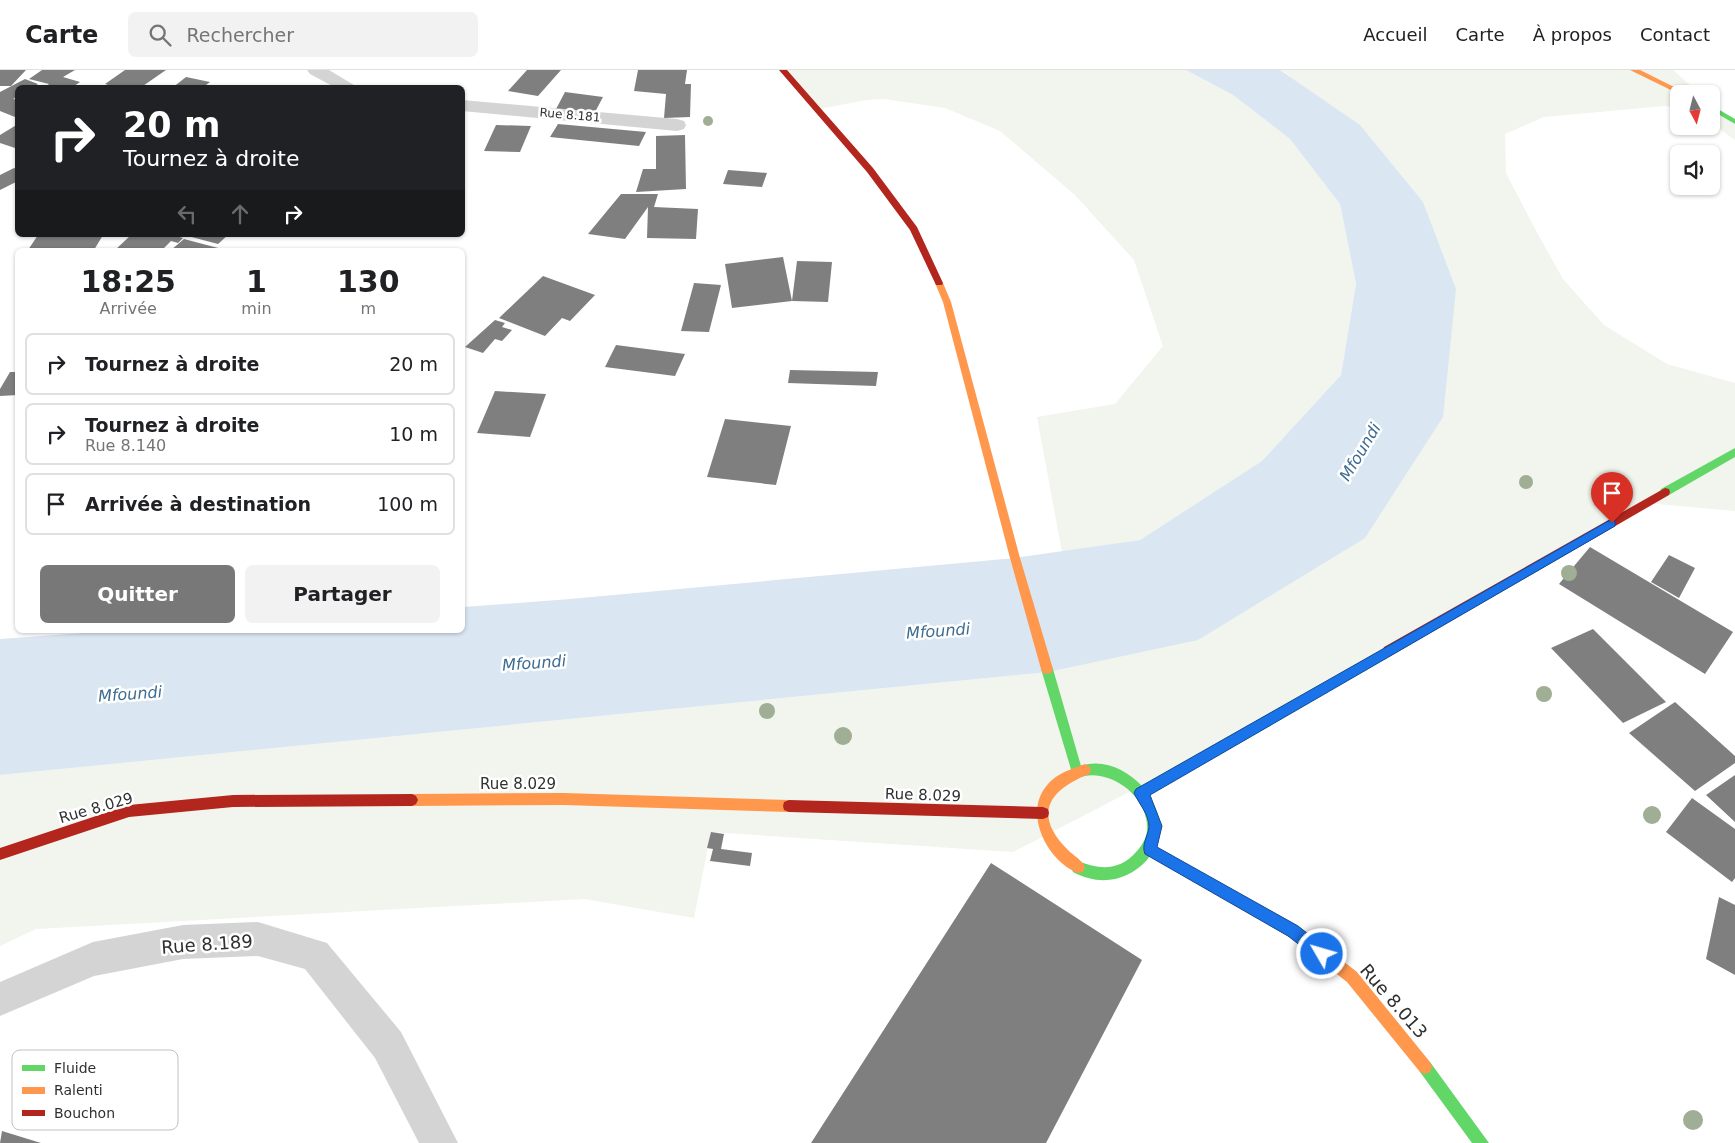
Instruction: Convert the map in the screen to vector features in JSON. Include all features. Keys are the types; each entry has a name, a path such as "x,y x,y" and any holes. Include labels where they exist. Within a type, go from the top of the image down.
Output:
{"main road":[{"path":"783,70 858,155 914,229 947,302 1021,576 1077,772"},
{"path":"1634,70 1670,87"},
{"path":"1729,112 1735,122"},
{"path":"1141,793 1735,452"},
{"path":"1085,770 1109,771 1132,783 1141,793 1148,802 1155,826 1150,850 1137,867 1114,875 1087,873 1064,860 1048,839 1043,813 1048,794 1063,778 1085,770"},
{"name":"Rue 8.029","path":"0,854 129,811 233,801 564,799 1043,813"},
{"name":"Rue 8.013","path":"1150,850 1293,931 1352,977 1416,1054 1481,1143"}],"street":[{"path":"316,70 344,85"},
{"name":"Rue 8.181","path":"465,105 678,126"},
{"name":"Rue 8.189","path":"0,999 93,959 183,942 258,939 315,955 388,1044 439,1143"}],"shaded area":[{"path":"783,70 1186,70 1233,95 1290,139 1340,204 1356,284 1341,375 1262,461 1140,540 1062,552 1037,417 1115,404 1163,346 1134,260 1075,195 1000,131 945,108 884,99 866,100 819,109"},
{"path":"1280,70 1673,70 1690,85 1670,85 1670,107 1544,117 1505,134 1506,173 1563,279 1604,325 1667,364 1735,383 1735,511 1646,503 1269,720 1013,852 711,832 694,918 584,899 36,929 0,946 0,775 1048,672 1443,416 1290,76"},
{"path":"1720,112 1735,125 1735,140 1720,129"}],"water":[{"name":"Mfoundi","path":"1186,70 1280,70 1360,125 1423,202 1456,289 1443,417 1365,538 1198,640 1048,672 0,775 0,639 83,633 465,633 465,607 1015,558 1140,540 1262,461 1341,375 1356,284 1340,204 1290,139 1233,95"}],"building":[{"path":"0,70 26,70 11,86 0,86"},
{"path":"42,70 75,70 63,77 80,82 76,85 48,85 49,84 29,79"},
{"path":"125,70 166,70 144,85 105,84"},
{"path":"527,70 561,70 538,96 508,91"},
{"path":"638,70 687,70 685,84 691,84 690,117 664,118 666,94 634,91"},
{"path":"186,77 210,82 206,85 176,85"},
{"path":"25,79 38,84 15,85 15,98 13,99 15,99 15,117 0,111 0,92"},
{"path":"565,92 603,97 594,114 555,111"},
{"path":"558,124 646,132 639,146 550,137"},
{"path":"496,125 531,126 520,152 484,151"},
{"path":"15,126 15,148 0,143 0,135"},
{"path":"685,135 686,189 636,192 643,169 656,169 656,136"},
{"path":"15,168 15,182 0,190 0,175"},
{"path":"728,170 767,173 762,187 723,184"},
{"path":"621,194 658,194 654,207 698,209 696,239 647,238 648,207 625,239 588,234"},
{"path":"37,237 102,237 95,248 29,248"},
{"path":"129,237 183,238 178,243 171,241 164,248 117,248"},
{"path":"192,237 226,237 218,244"},
{"path":"184,239 218,248 173,248"},
{"path":"783,257 792,301 732,308 725,264"},
{"path":"797,261 832,262 828,302 792,301"},
{"path":"543,276 595,295 570,321 562,318 545,336 499,318"},
{"path":"694,283 721,285 709,332 681,331"},
{"path":"495,320 505,323 502,327 512,330 502,341 495,339 483,353 465,347"},
{"path":"616,345 685,354 675,376 605,367"},
{"path":"790,370 878,372 876,386 788,383"},
{"path":"10,372 15,372 15,395 0,396 0,389"},
{"path":"495,391 546,394 530,437 477,433"},
{"path":"725,419 791,426 776,485 707,477"},
{"path":"1590,547 1733,632 1705,674 1559,584"},
{"path":"1669,555 1695,568 1679,598 1651,582"},
{"path":"1593,629 1666,702 1623,723 1551,648"},
{"path":"1675,702 1735,756 1735,763 1695,791 1629,733"},
{"path":"1735,775 1735,822 1706,795"},
{"path":"1692,798 1735,829 1735,878 1732,882 1666,832"},
{"path":"711,832 724,834 721,849 752,853 750,866 710,861 713,849 707,848"},
{"path":"991,863 1142,960 1046,1143 811,1143"},
{"path":"1719,897 1735,905 1735,975 1706,959"},
{"path":"2,1131 41,1143 0,1143"}],"traffic: fast":[{"path":"1720,113 1735,122"},
{"path":"1665,492 1735,452"},
{"path":"1141,793 1388,651"},
{"path":"1047,669 1077,772"},
{"path":"1078,867 1091,873 1101,874 1115,873 1130,867 1148,849 1153,836 1154,824 1144,799 1124,779 1112,772 1085,770"},
{"path":"1425,1067 1481,1143"}],"traffic: slow":[{"path":"1634,70 1670,87"},
{"path":"939,283 947,302 1015,558 1047,669"},
{"path":"1078,867 1063,855 1052,841 1045,827 1042,813 1045,800 1052,788 1065,778 1085,770"},
{"path":"412,800 564,799 789,806"},
{"path":"1150,850 1293,931 1352,977 1425,1067"}],"traffic: jam":[{"path":"783,70 870,170 914,229 939,283"},
{"path":"1388,651 1665,492"},
{"path":"0,854 129,811 233,801 412,800"},
{"path":"789,806 1043,813"}],"route":[{"path":"1322,954 1293,931 1150,850 1155,826 1148,802 1141,793 1612,523"}]}
